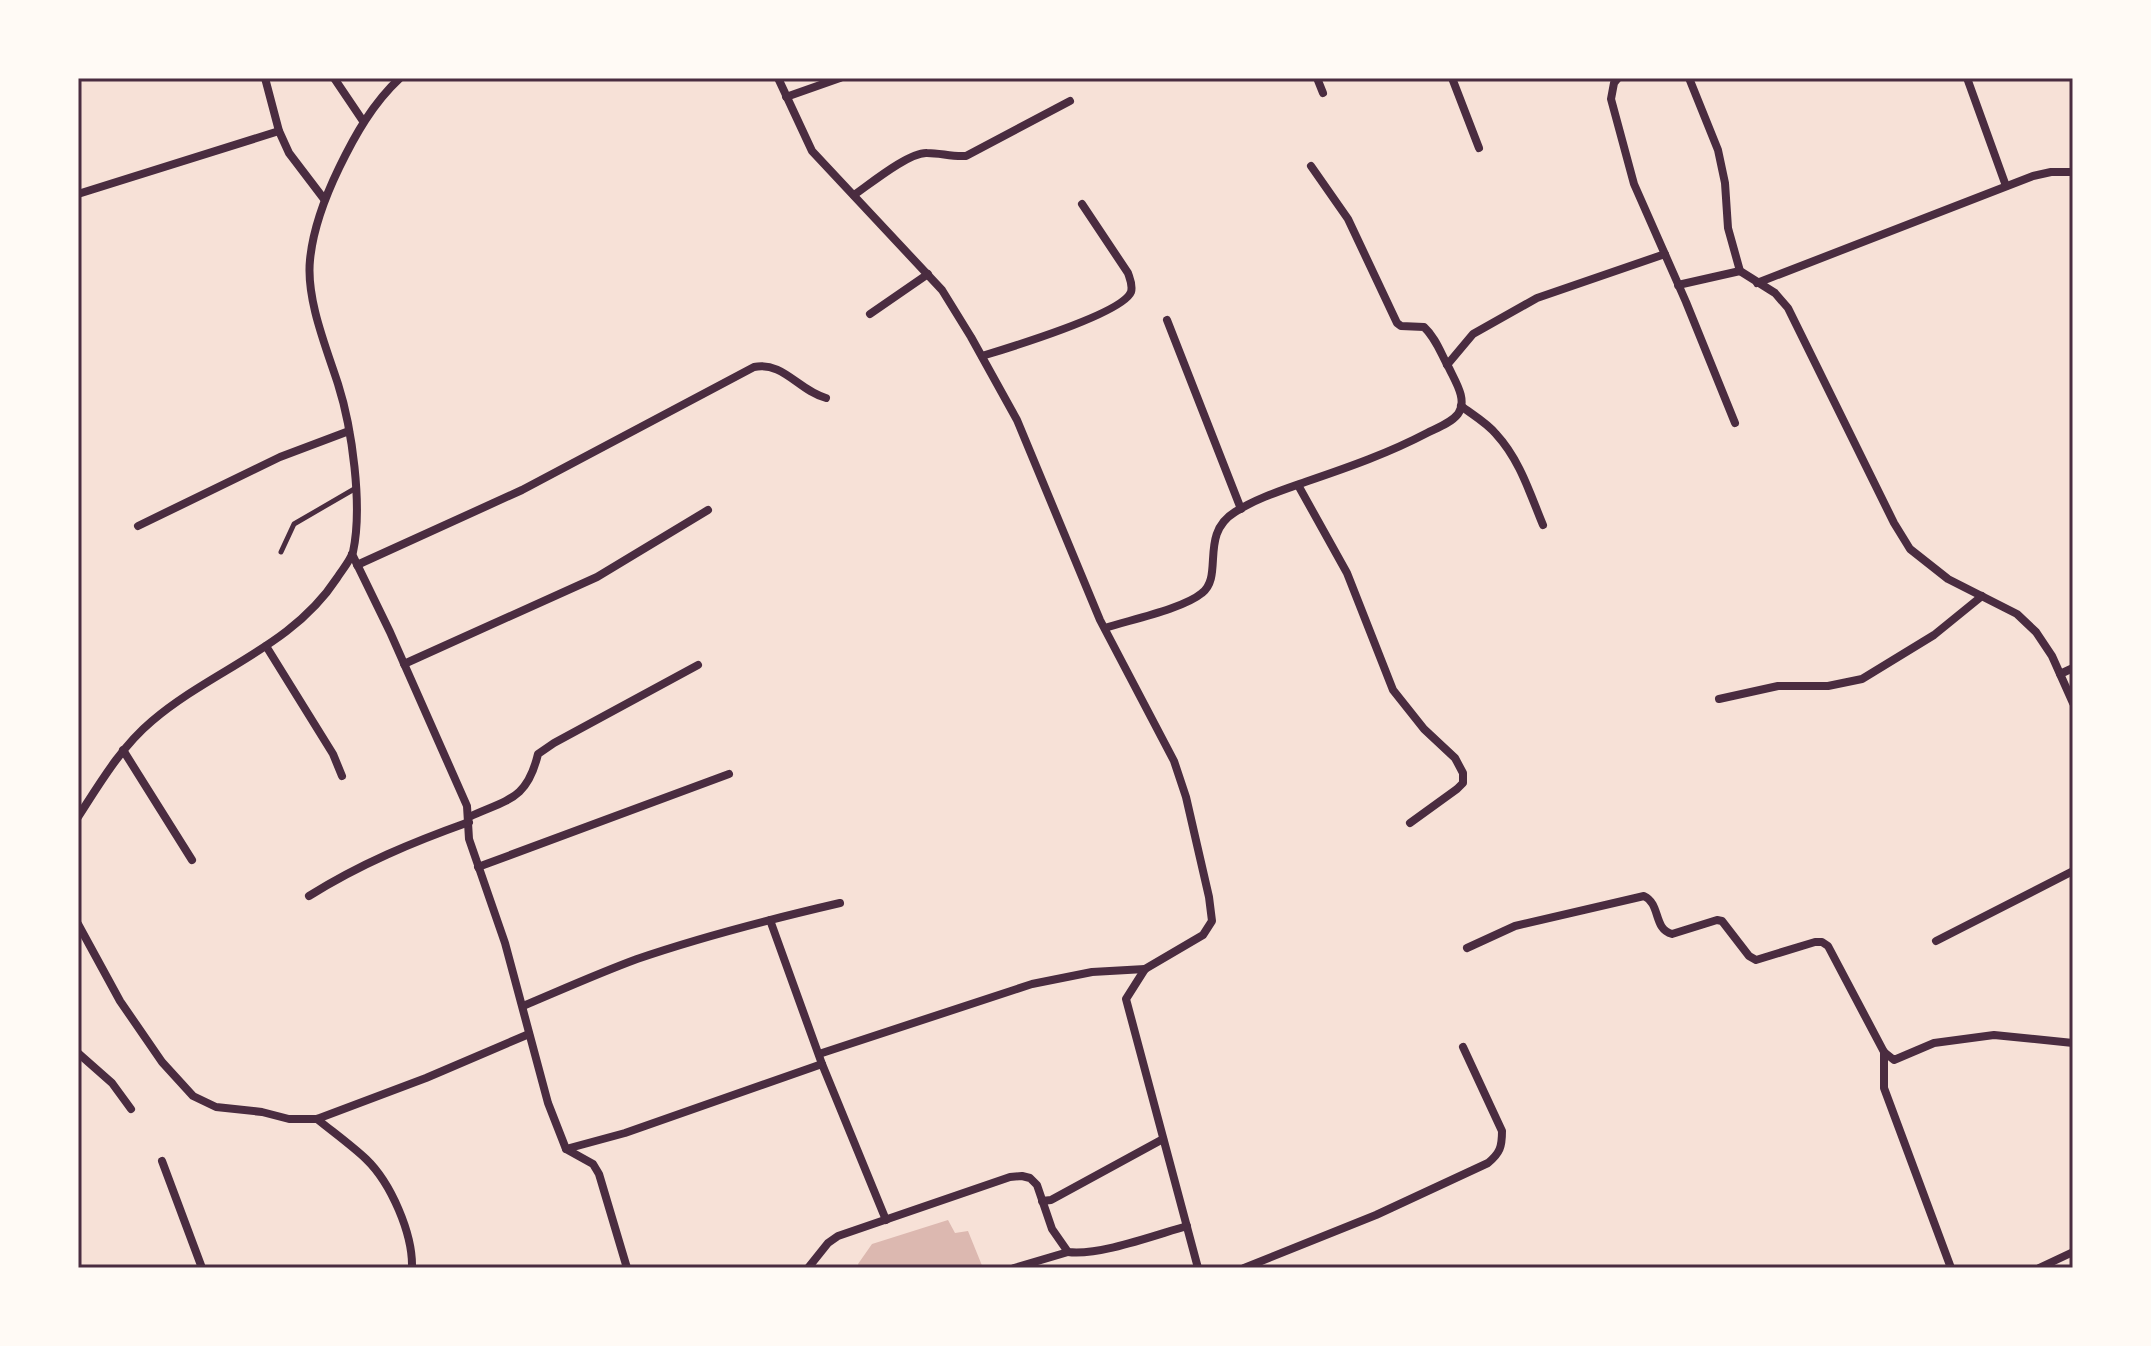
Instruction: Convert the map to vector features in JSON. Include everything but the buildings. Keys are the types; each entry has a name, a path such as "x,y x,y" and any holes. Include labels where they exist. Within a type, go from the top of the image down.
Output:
{"street":[{"path":"265,78 279,131 289,153 324,199"},
{"path":"334,78 363,121"},
{"path":"400,78 363,121 324,199 309,262 319,330 339,387 349,431 356,488 352,554 460,787 467,806 469,839 505,943 548,1103 566,1149 593,1164 599,1174 627,1268"},
{"path":"778,78 812,151 942,290 1017,420 1058,524 1105,628 1174,761 1186,797 1212,921 1203,935 1145,969 1092,972 1032,984 819,1054"},
{"path":"786,97 840,78"},
{"path":"1317,78 1323,93"},
{"path":"1452,78 1479,148"},
{"path":"1618,78 1611,99 1634,184 1735,423"},
{"path":"1689,78 1718,150 1725,183 1728,228 1740,271 1775,293 1788,308 1894,523 1910,549 1948,579 2017,614 2036,632 2073,703"},
{"path":"1967,78 2006,186"},
{"path":"854,195 914,156 927,153 966,156 1070,101"},
{"path":"78,194 279,131"},
{"path":"1105,628 1174,606 1203,593 1210,583 1216,533 1224,521 1241,509 1392,451 1458,414 1461,394 1435,340 1424,327 1397,323 1348,219 1311,166"},
{"path":"1757,283 2033,176 2073,172"},
{"path":"982,356 1042,338 1123,301 1131,293 1132,282 1128,273 1082,204"},
{"path":"1447,365 1473,334 1537,298 1665,254"},
{"path":"1678,285 1740,271"},
{"path":"870,314 928,274"},
{"path":"1167,320 1241,509"},
{"path":"357,565 522,490 754,367 765,364 776,367 812,395 826,398"},
{"path":"1461,406 1495,432 1507,448 1520,469 1543,525"},
{"path":"138,526 280,457 349,431"},
{"path":"1298,485 1347,573 1393,690 1424,729 1455,758 1463,773 1463,783 1457,789 1410,823"},
{"path":"404,664 597,577 708,510"},
{"path":"78,817 123,750 172,704 297,626 315,609 352,554"},
{"path":"1719,699 1778,686 1828,686 1862,679 1934,635 1982,596"},
{"path":"266,646 333,754 342,776"},
{"path":"309,896 350,871 469,820 520,793 532,777 538,754 698,665"},
{"path":"2060,674 2073,668"},
{"path":"123,750 192,860"},
{"path":"478,867 729,774"},
{"path":"1936,941 2073,871"},
{"path":"1467,948 1515,926 1644,896 1654,904 1666,933 1722,921 1749,956 1756,960 1822,942 1828,946 1884,1052 1894,1060 1934,1043 1994,1035 2073,1043"},
{"path":"523,1006 635,960 840,903"},
{"path":"770,920 822,1064 886,1220"},
{"path":"78,924 120,1001 162,1062 193,1096 216,1107 262,1112 289,1119 317,1119 426,1078 529,1034"},
{"path":"1145,969 1126,999 1198,1268"},
{"path":"1244,1268 1376,1215 1488,1163 1498,1155 1502,1146 1502,1131 1463,1047"},
{"path":"1884,1052 1884,1088 1951,1268"},
{"path":"78,1053 112,1083 131,1109"},
{"path":"566,1149 625,1133 822,1064"},
{"path":"317,1119 369,1161 386,1187 409,1238 412,1268"},
{"path":"1042,1201 1051,1200 1163,1139"},
{"path":"162,1161 202,1268"},
{"path":"808,1268 821,1250 838,1236 1010,1177 1022,1176 1030,1178 1037,1185 1052,1229 1068,1252"},
{"path":"1014,1268 1068,1252 1080,1254 1096,1251 1187,1226"},
{"path":"2039,1268 2073,1252"}],"lane":[{"path":"281,552 294,524 356,488"}],"shaded area":[{"path":"948,1220 955,1233 968,1231 983,1268 860,1268 858,1264 872,1244"}]}
